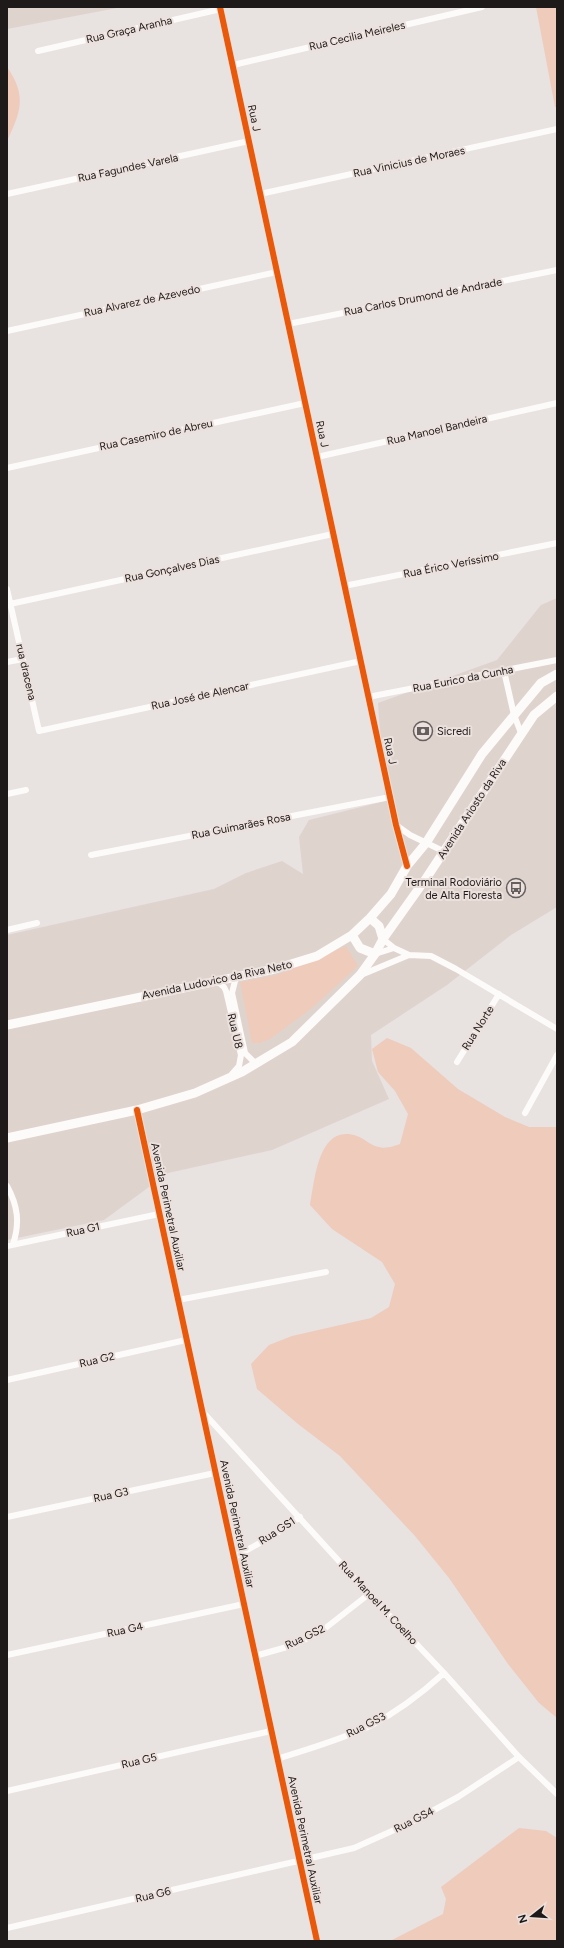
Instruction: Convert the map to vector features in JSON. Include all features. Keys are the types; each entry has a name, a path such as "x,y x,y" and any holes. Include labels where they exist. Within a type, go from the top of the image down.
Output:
{"street":[{"name":"Rua Cecilia Meireles","path":"233,65 482,7"},
{"name":"Rua J","path":"220,8 368,697 396,825 407,866"},
{"name":"Rua Graça Aranha","path":"38,51 220,8"},
{"name":"Rua Vinicius de Moraes","path":"260,194 557,129"},
{"name":"Rua Fagundes Varela","path":"7,194 249,141"},
{"name":"Rua Carlos Drumond de Andrade","path":"288,324 557,270"},
{"name":"Rua Alvarez de Azevedo","path":"7,331 277,272"},
{"name":"Rua Casemiro de Abreu","path":"7,468 305,402"},
{"name":"Rua Manoel Bandeira","path":"317,457 557,403"},
{"name":"Rua Gonçalves Dias","path":"10,604 333,534"},
{"name":"Rua Érico Veríssimo","path":"344,586 557,543"},
{"name":"rua dracena","path":"7,589 39,732"},
{"path":"7,662 23,659"},
{"name":"Rua Eurico da Cunha","path":"368,697 557,660"},
{"name":"Rua José de Alencar","path":"39,732 361,661"},
{"path":"504,671 514,715 521,733"},
{"name":"Avenida Ludovico da Riva Neto","path":"7,1025 275,969 317,956 352,935 370,918 391,894 407,866 426,843 482,754 541,682 557,674"},
{"name":"Avenida Ariosto da Riva","path":"7,1138 137,1110 195,1093 256,1064 292,1042 360,975 375,954 383,939 428,877 443,851 521,733 534,715 557,696"},
{"path":"7,794 26,790"},
{"name":"Rua Guimarães Rosa","path":"91,854 390,797"},
{"path":"396,825 426,843 443,851"},
{"path":"370,918 379,926 383,939 394,948 409,956"},
{"path":"7,930 36,923"},
{"path":"352,935 360,948 375,954 394,948"},
{"path":"360,975 409,956 431,956 456,968 557,1029"},
{"name":"Rua U8","path":"236,977 232,993 236,1023"},
{"name":"Rua U8","path":"217,981 226,991 244,1055 237,1070 227,1079"},
{"name":"Rua Norte","path":"457,1062 499,994"},
{"name":"Rua U8","path":"244,1055 256,1064"},
{"path":"525,1113 557,1055"},
{"name":"Avenida Perimetral Auxiliar","path":"137,1110 317,1941"},
{"path":"7,1186 13,1197 18,1217 17,1231 10,1245"},
{"name":"Rua G1","path":"10,1245 159,1214"},
{"path":"178,1300 326,1272"},
{"name":"Rua G2","path":"7,1380 186,1340"},
{"name":"Rua Manoel M. Coelho","path":"202,1410 369,1594 444,1672 519,1757 557,1794"},
{"name":"Rua G3","path":"7,1517 215,1473"},
{"name":"Rua GS1","path":"234,1557 272,1537 300,1517"},
{"name":"Rua GS2","path":"255,1656 294,1645 323,1630 369,1594"},
{"name":"Rua G4","path":"7,1656 244,1604"},
{"name":"Rua GS3","path":"277,1759 330,1742 370,1726 422,1693 444,1672"},
{"name":"Rua G5","path":"7,1790 271,1731"},
{"name":"Rua GS4","path":"300,1862 354,1848 412,1822 458,1797 519,1757"},
{"name":"Rua G6","path":"7,1928 300,1862"}],"shaded area":[{"path":"7,7 122,7 7,29"},
{"path":"536,7 557,7 557,107 555,107"},
{"path":"7,67 17,87 20,104 16,121 7,141"},
{"path":"557,598 557,907 511,935 447,985 371,1035 372,1061 389,1099 272,1150 168,1173 104,1220 7,1240 7,935 214,889 246,873 282,861 303,874 299,837 309,820 385,801 378,703 497,660 541,605"},
{"path":"346,946 358,966 312,1008 270,1039 260,1043 252,1043 240,982 277,975"},
{"path":"387,1038 411,1048 458,1089 505,1117 529,1127 557,1127 557,1718 539,1703 508,1664 449,1578 415,1536 340,1456 298,1424 257,1389 251,1364 269,1345 292,1336 371,1318 389,1307 395,1284 382,1262 332,1229 310,1205 321,1156 326,1146 334,1138 344,1134 357,1136 381,1148 400,1144 408,1114 395,1091 378,1072 372,1049"},
{"path":"519,1828 546,1831 557,1838 557,1941 390,1941 443,1914 446,1899 441,1887"}],"cycle path":[{"path":"220,7 396,825 407,866"},
{"path":"137,1110 317,1941"}],"place":[{"name":"Sicredi","path":"423,731"},
{"name":"Terminal Rodoviário de Alta Floresta","path":"516,888"}]}
